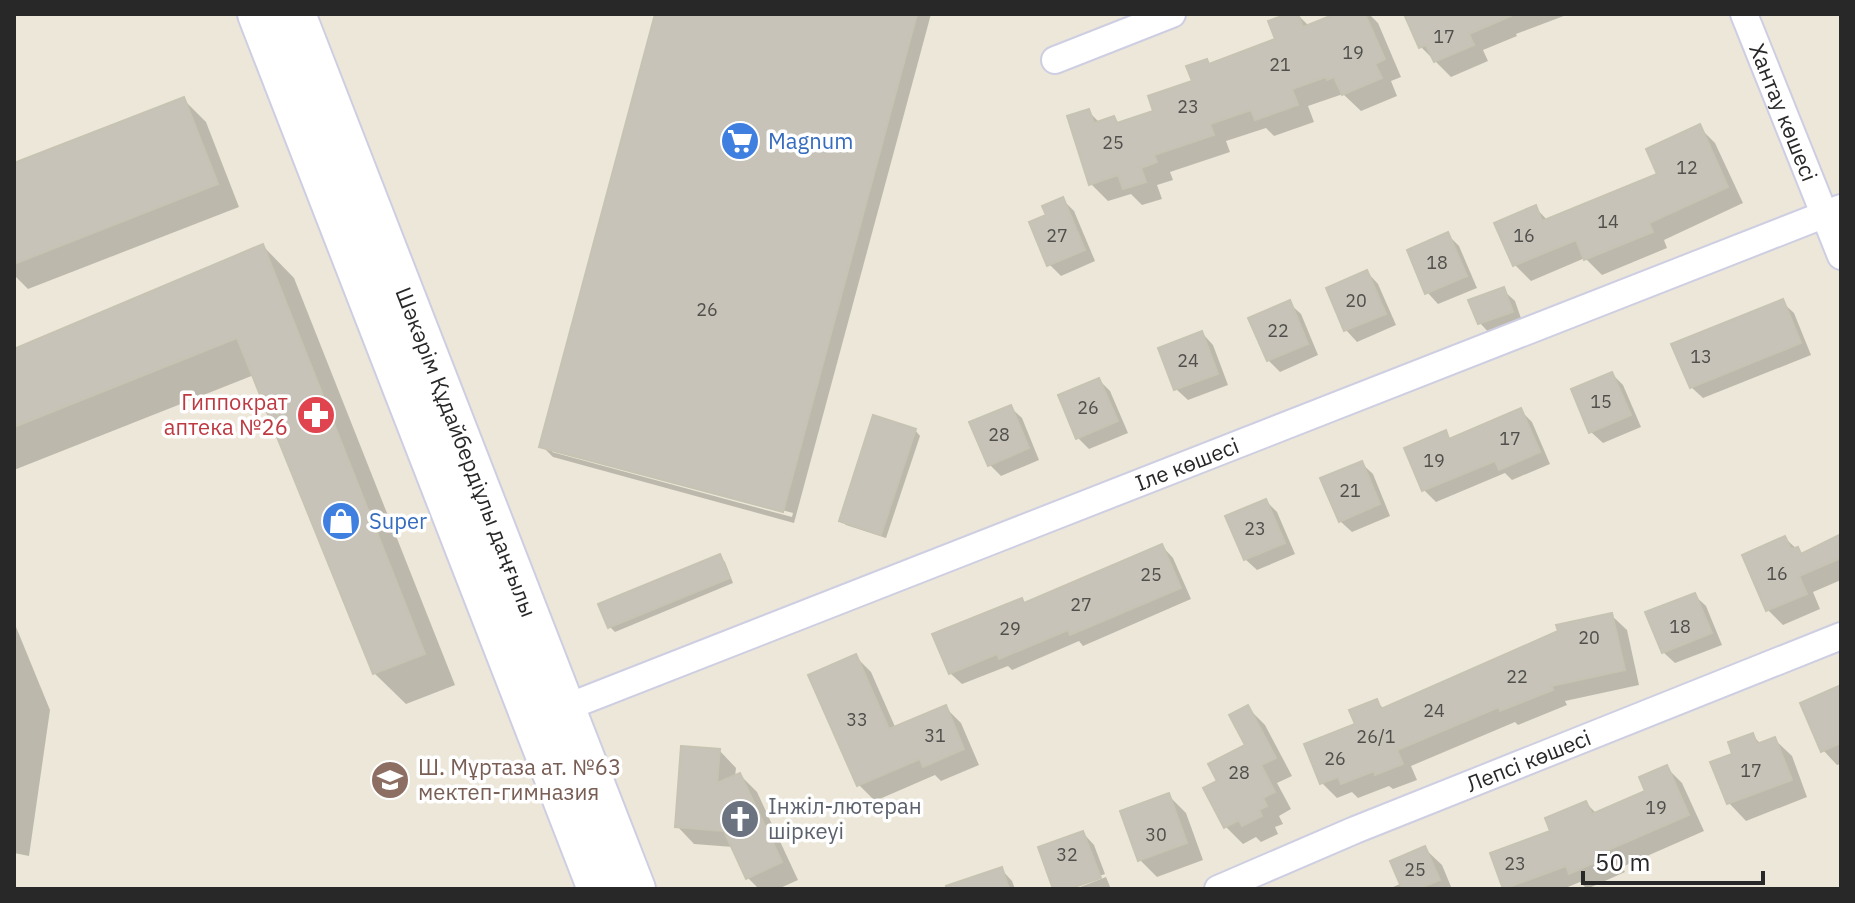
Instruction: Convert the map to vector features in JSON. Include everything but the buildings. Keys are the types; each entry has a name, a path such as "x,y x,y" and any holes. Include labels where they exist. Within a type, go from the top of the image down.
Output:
{"main road":[{"name":"Шәкәрім Құдайбердіұлы даңғылы","path":"257,14 549,714 636,889"},
{"name":"Шәкәрім Құдайбердіұлы даңғылы","path":"296,14 549,714 597,889"}],"street":[{"path":"1055,60 1172,14"},
{"name":"Хантау көшесі","path":"1744,14 1833,211 1841,256"},
{"name":"Іле көшесі","path":"549,714 1833,211"},
{"name":"Лепсі көшесі","path":"1218,889 1355,830 1841,636"}],"place":[{"name":"Magnum","path":"740,141"},
{"name":"Гиппократ аптека №26","path":"316,415"},
{"name":"Super","path":"341,521"},
{"name":"Ш. Мұртаза ат. №63 мектеп-гимназия","path":"390,780"},
{"name":"Інжіл-лютеран шіркеуі","path":"740,819"}]}
